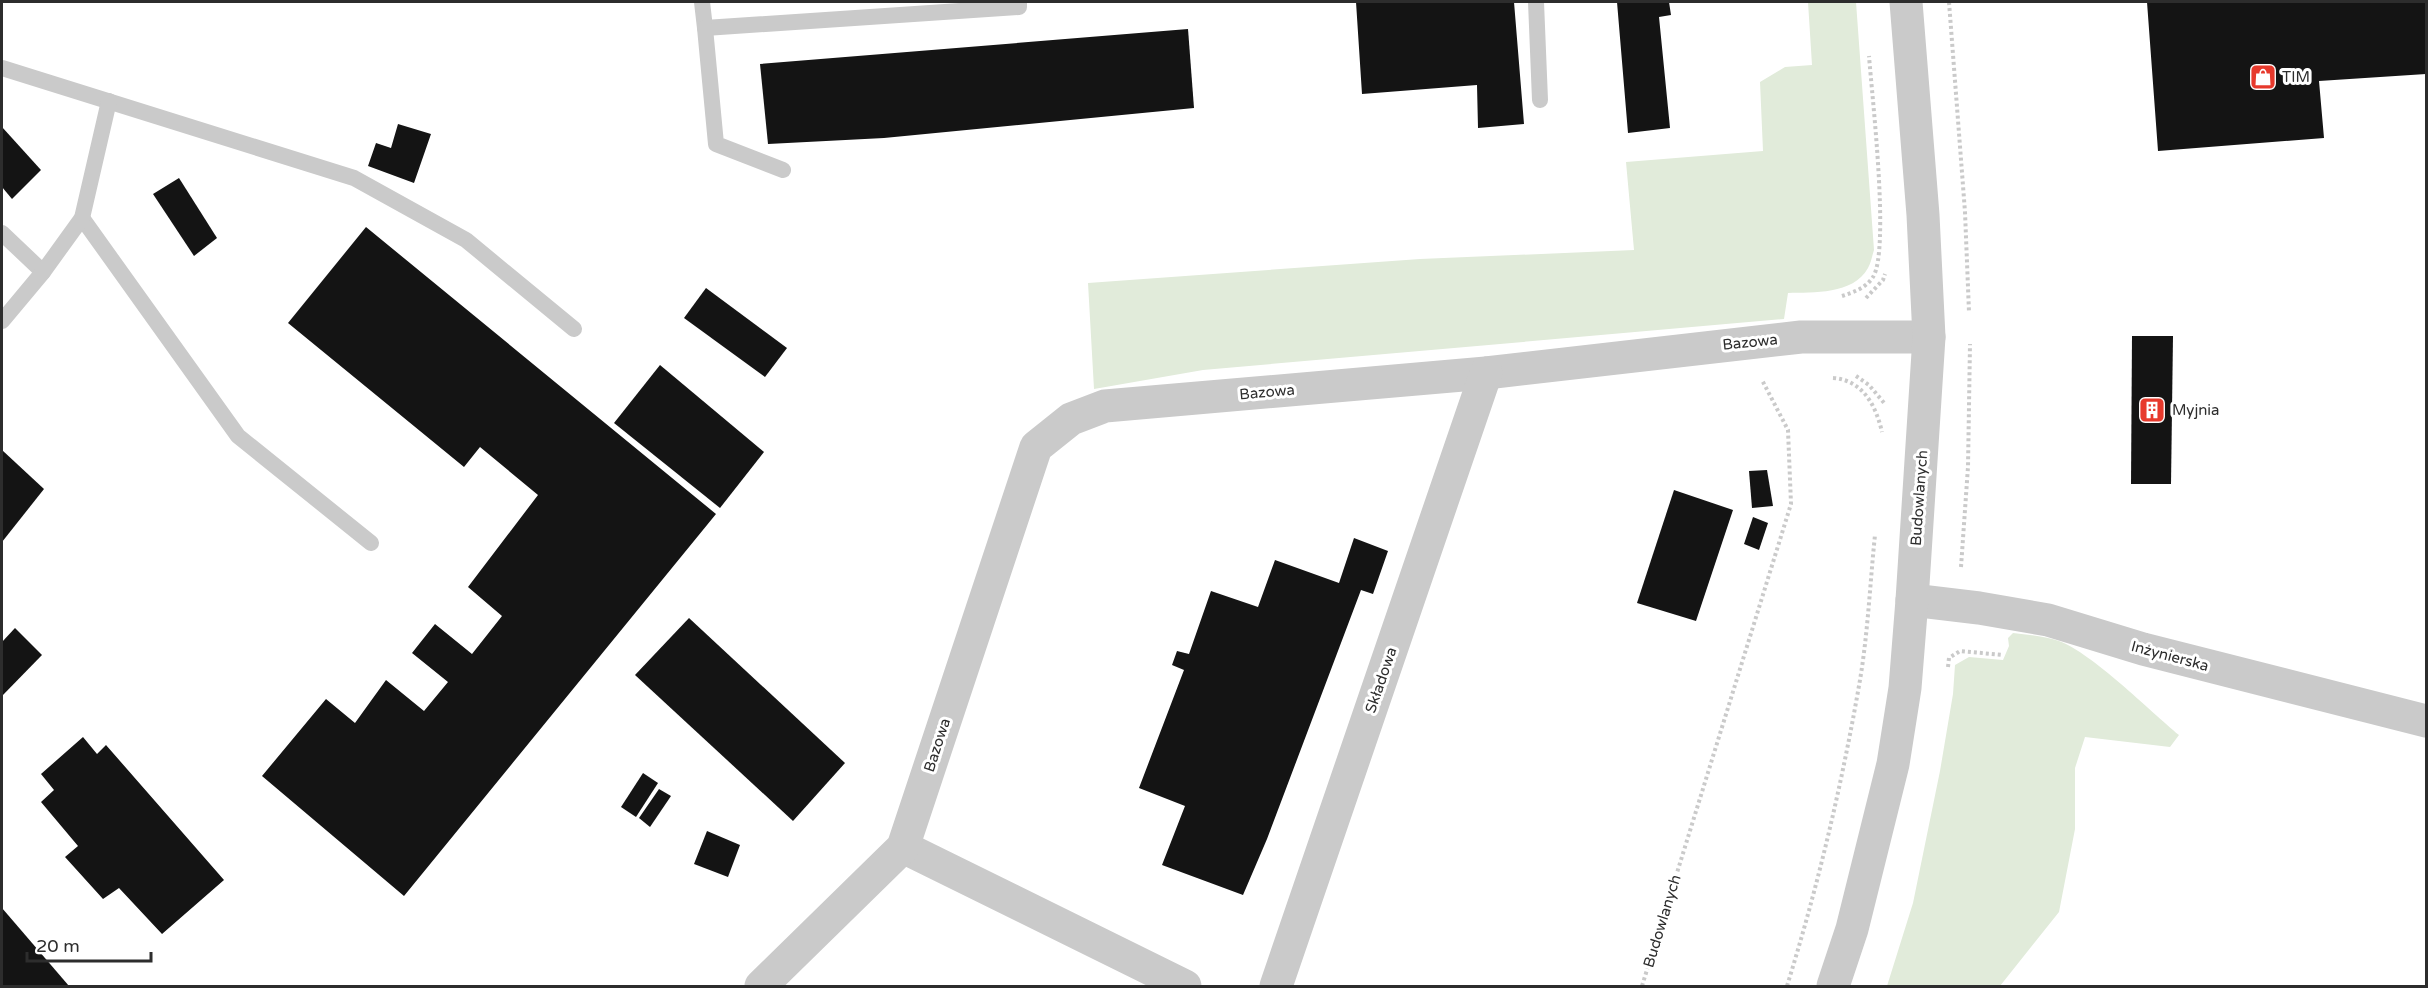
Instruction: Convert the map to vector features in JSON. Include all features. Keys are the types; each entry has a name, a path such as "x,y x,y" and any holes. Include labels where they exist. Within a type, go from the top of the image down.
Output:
{"street":[{"name":"Budowlanych","path":"1833,987 1852,929 1893,764 1905,688 1912,600 1929,337 1923,215 1906,2"},
{"name":"Bazowa","path":"761,987 903,847 1036,447 1071,419 1106,406 1486,373 1743,342 1822,336 1929,337"},
{"name":"Składowa","path":"1276,987 1486,373"},
{"name":"Inżynierska","path":"1912,600 1979,608 2048,620 2143,650 2427,721"},
{"path":"903,847 1185,987"}],"lane":[{"path":"702,2 716,144 783,170"},
{"path":"705,28 1019,7 1019,2"},
{"path":"1536,2 1540,100"},
{"path":"2,68 354,178 466,240 574,329"},
{"path":"2,321 43,272 82,218 109,101"},
{"path":"82,218 238,436 371,543"},
{"path":"2,233 43,272"}],"path":[{"path":"1838,298 1859,290 1873,277 1880,253 1880,218 1868,47"},
{"name":"Budowlanych","path":"1642,987 1791,504 1788,430 1743,342"},
{"path":"1848,371 1869,385 1887,406"},
{"path":"1828,378 1851,381 1868,396 1877,411 1883,433 1882,443"},
{"path":"1787,987 1813,903 1839,789 1861,671 1875,534"}],"green space":[{"path":"1808,2 1856,2 1874,250 1868,268 1853,283 1843,288 1820,292 1788,293 1784,319 1203,370 1094,389 1088,283 1420,259 1634,250 1626,162 1763,151 1760,82 1785,67 1812,65"},
{"path":"2013,633 2053,639 2088,657 2179,735 2170,747 2085,737 2075,768 2075,829 2059,912 2000,986 1887,986 1913,903 1940,771 1953,694 1955,665 1969,657 2003,660 2009,646 2008,638"}],"building":[{"path":"1356,2 1514,2 1524,124 1478,128 1477,85 1362,94"},
{"path":"1617,2 1669,2 1671,15 1659,17 1670,128 1628,133"},
{"name":"TIM","path":"2147,2 2426,2 2426,74 2319,81 2324,138 2158,151"},
{"path":"1188,29 1194,108 884,138 768,144 760,64"},
{"path":"398,124 431,134 414,183 368,166 376,143 391,148"},
{"path":"2,127 41,170 12,199 2,187"},
{"path":"179,178 217,238 194,256 153,194"},
{"path":"366,227 716,514 404,896 262,776 326,699 355,723 386,680 424,711 448,682 412,653 435,624 472,654 502,616 468,587 538,495 480,447 464,467 288,323"},
{"path":"706,288 787,348 765,377 684,318"},
{"name":"Myjnia","path":"2132,336 2173,336 2171,484 2131,484"},
{"path":"660,365 764,452 720,508 614,423"},
{"path":"2,450 44,489 2,542"},
{"path":"1767,470 1773,506 1752,508 1749,471"},
{"path":"1674,490 1733,510 1696,621 1637,603"},
{"path":"1753,517 1768,523 1759,550 1744,544"},
{"path":"1354,538 1388,551 1373,594 1361,590 1267,839 1243,895 1162,865 1185,806 1139,788 1184,670 1172,665 1177,651 1189,654 1211,591 1258,607 1275,560 1339,583"},
{"path":"689,618 845,763 793,821 635,675"},
{"path":"15,628 42,655 2,696 2,642"},
{"path":"83,737 97,754 106,745 224,880 162,934 119,888 103,899 65,857 78,846 41,802 54,790 41,774"},
{"path":"643,773 658,783 636,817 621,807"},
{"path":"659,789 671,796 650,827 639,818"},
{"path":"707,831 740,845 728,877 694,864"},
{"path":"2,908 69,986 2,986"}],"place":[{"name":"TIM","path":"2263,77"},
{"name":"Myjnia","path":"2152,410"}]}
